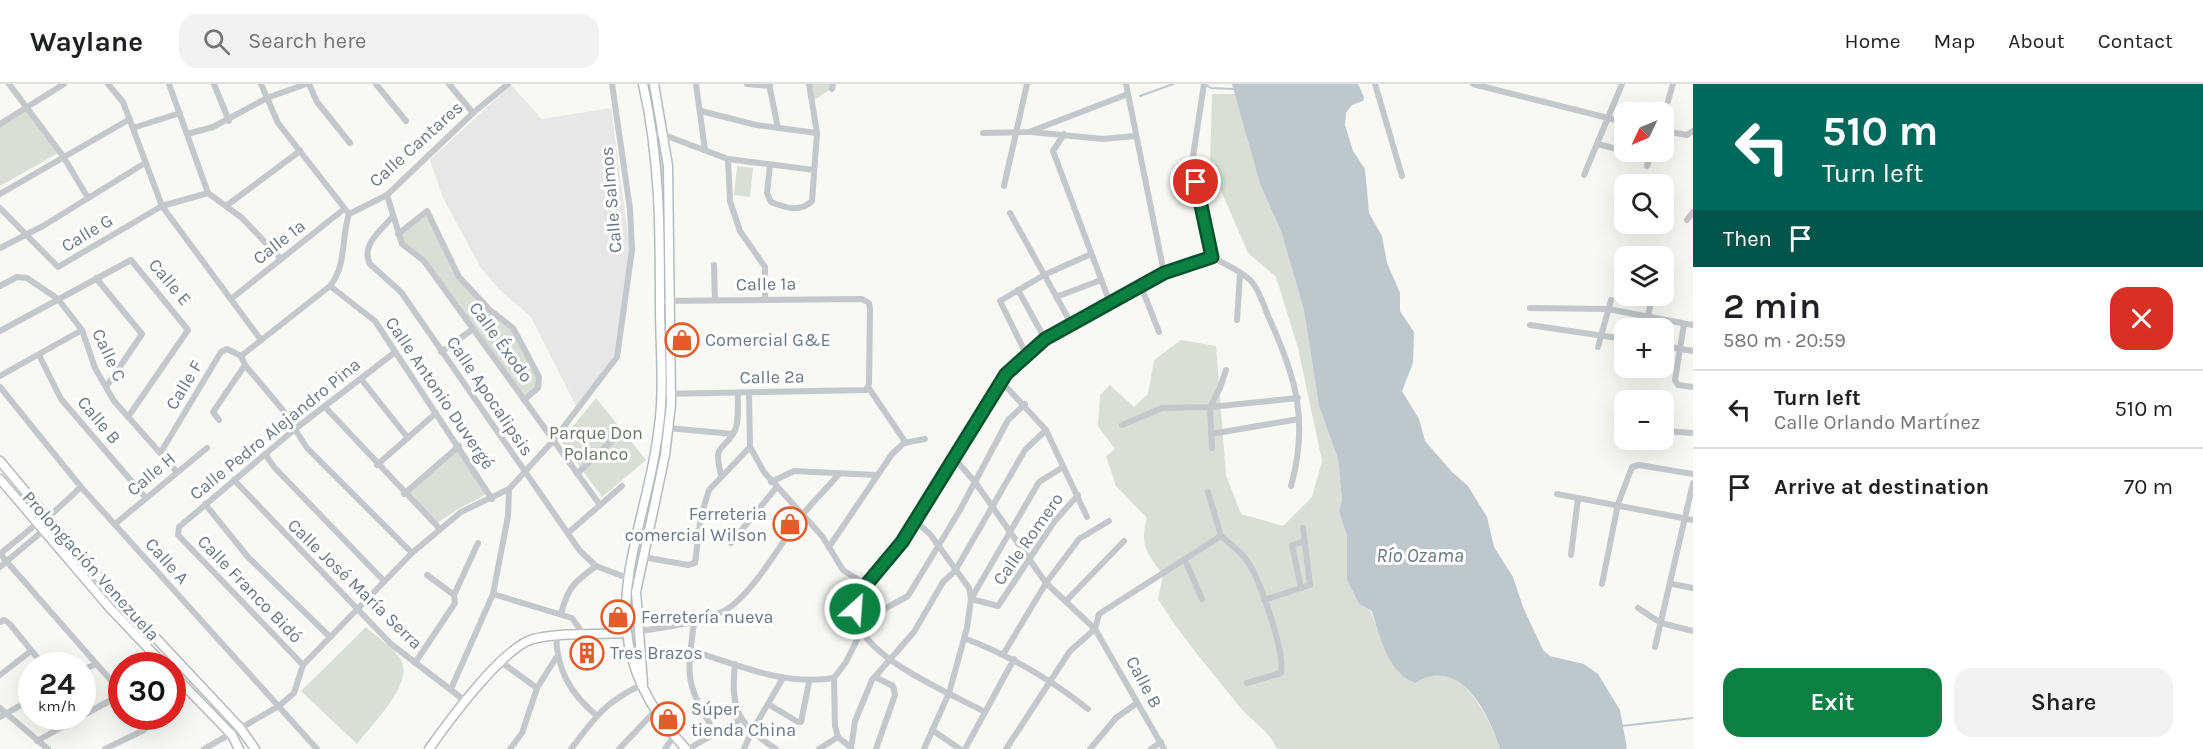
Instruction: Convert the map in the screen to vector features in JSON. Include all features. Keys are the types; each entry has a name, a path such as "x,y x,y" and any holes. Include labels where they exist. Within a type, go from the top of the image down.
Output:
{"main road":[{"path":"643,84 668,166 671,394 668,429 638,582 639,631 644,664 644,684"},
{"path":"654,84 659,134 661,394 652,466 627,579 625,633 633,665 655,711 687,749"},
{"name":"Prolongación Venezuela","path":"0,461 49,515 51,524 241,729 255,749"},
{"name":"Prolongación Venezuela","path":"0,479 43,532 152,652"},
{"path":"429,749 464,700 501,662 531,640 556,636 625,633"},
{"path":"633,665 639,668 644,664"},
{"path":"186,688 231,735 239,749"}],"street":[{"path":"9,84 63,156 88,198"},
{"path":"0,124 64,84"},
{"name":"Calle E","path":"108,84 123,102 162,206 261,340"},
{"path":"169,84 208,193 242,218 281,259"},
{"path":"214,84 229,121"},
{"path":"261,84 278,123 347,212 340,268 330,286 241,356 245,365 282,408 307,448 412,553"},
{"path":"187,134 229,121 267,98 308,84 317,102 350,143"},
{"path":"376,84 406,121"},
{"path":"449,84 474,113"},
{"name":"Calle Cantares","path":"347,212 387,195 508,84"},
{"name":"Calle Salmos","path":"303,665 329,636 439,528 460,513 508,489 553,441 617,357 632,250 630,209 612,84"},
{"path":"696,84 705,150"},
{"path":"747,84 769,85 778,128"},
{"path":"770,165 769,198 785,208 801,209 812,201 816,133 808,84"},
{"path":"1004,186 1027,84"},
{"path":"1126,84 1164,273"},
{"path":"1374,84 1402,176"},
{"path":"1473,84 1614,120"},
{"path":"1584,175 1622,84"},
{"path":"1668,102 1673,84"},
{"path":"1204,86 1192,163 1212,257 1252,281 1284,351 1298,398 1298,461 1291,486"},
{"path":"1029,132 1128,94"},
{"path":"701,111 778,128 816,133"},
{"path":"133,128 180,113"},
{"path":"0,194 130,119"},
{"path":"1674,132 1687,135 1693,131"},
{"path":"983,133 1029,132 1103,139 1135,136"},
{"path":"659,134 728,159 814,170"},
{"path":"1064,134 1053,152 1110,303"},
{"path":"1598,144 1614,148"},
{"path":"226,206 300,151"},
{"path":"728,159 730,201 740,231 765,267 765,299"},
{"path":"1647,166 1648,162"},
{"path":"0,248 26,236 145,163"},
{"name":"Calle G","path":"0,208 55,266 61,266 162,206 208,193"},
{"name":"Calle Éxodo","path":"387,195 392,218 402,244 424,261 600,505"},
{"path":"398,234 427,211 459,277 490,310 513,328 540,377 538,388 524,400"},
{"name":"Calle 1a","path":"231,299 281,259 347,212"},
{"path":"1687,220 1693,212"},
{"path":"1010,213 1072,325"},
{"name":"Calle Apocalipsis","path":"392,218 370,243 368,259 401,292 580,551 596,566 638,582"},
{"path":"1026,354 1000,301 1044,275 1091,255"},
{"path":"985,711 916,677 889,659 867,641 861,632 855,606 866,585 902,542 955,459 1000,380 1026,354 1045,339 1164,273 1212,257"},
{"name":"Calle E","path":"0,331 131,260 188,330 128,417"},
{"path":"714,265 716,300"},
{"path":"1237,320 1240,274"},
{"name":"Calle C","path":"0,286 17,277 27,278 58,299 82,330 95,368 106,387 128,417 177,472"},
{"path":"96,278 142,334 106,387"},
{"path":"1056,297 1101,280"},
{"name":"Calle Antonio Duvergé","path":"330,286 375,321 492,499"},
{"path":"1140,286 1160,332"},
{"path":"1018,290 1045,339"},
{"name":"Calle 1a","path":"660,301 862,299 869,303 870,309 868,386"},
{"path":"1598,347 1611,300"},
{"path":"1530,308 1608,309 1647,318 1650,306"},
{"path":"1674,322 1693,326"},
{"path":"1684,324 1675,383 1693,387"},
{"path":"1530,325 1614,338"},
{"path":"441,352 473,328"},
{"path":"0,376 82,330"},
{"path":"1674,348 1693,351"},
{"name":"Calle F","path":"161,452 221,352 227,349 241,356"},
{"name":"Calle Pedro Alejandro Pina","path":"178,531 179,527 205,504 295,429 394,353"},
{"name":"Calle B","path":"39,355 61,399 146,498"},
{"path":"219,420 213,412 245,365"},
{"path":"1212,448 1210,408 1226,369"},
{"path":"361,379 408,438"},
{"path":"1000,380 1025,404 1046,430 1087,517"},
{"path":"868,386 906,443"},
{"name":"Calle 2a","path":"661,394 862,391 868,386"},
{"name":"Calle A","path":"0,387 81,487 318,749"},
{"path":"722,475 717,457 720,447 734,434 738,393"},
{"path":"749,393 750,447 771,482 822,536 843,570 866,585"},
{"path":"1122,425 1152,410 1210,408 1298,398"},
{"path":"859,623 908,596 975,482 1008,420 1025,404"},
{"path":"325,407 404,494 439,528"},
{"path":"377,465 436,413"},
{"path":"1211,434 1299,419"},
{"path":"668,429 734,434"},
{"path":"850,748 855,721 875,677 914,632 943,582 955,571 1024,450 1046,430"},
{"path":"1674,432 1693,433"},
{"path":"578,474 616,437"},
{"path":"829,547 892,454 906,443 926,439"},
{"path":"404,494 459,446"},
{"path":"643,557 688,565 694,563 705,500 709,490 750,447"},
{"name":"Calle H","path":"114,524 207,448"},
{"path":"265,454 274,468 384,581"},
{"name":"Calle B","path":"955,459 975,482 1046,583 1067,600 1080,617 1095,629 1113,656 1137,703 1163,746"},
{"path":"1602,584 1618,504 1632,467 1639,465 1693,474"},
{"path":"924,749 950,693 971,598 1039,482 1063,467"},
{"path":"771,482 794,471 876,475"},
{"path":"639,631 694,623 725,610 736,601 767,565 802,515 840,474"},
{"name":"Calle José María Serra","path":"234,480 391,645 464,700"},
{"path":"1655,646 1690,520 1693,483"},
{"path":"568,533 622,486"},
{"path":"81,487 0,554 84,652"},
{"path":"731,543 776,488"},
{"path":"451,689 493,594 508,516 508,489"},
{"path":"1208,492 1221,536 1246,559 1264,600 1279,650 1281,673 1247,683"},
{"path":"1557,494 1618,504 1690,520"},
{"name":"Calle Romero","path":"971,598 999,606 1054,522 1078,495"},
{"path":"1571,555 1578,498"},
{"path":"205,504 248,557 329,636"},
{"path":"915,521 938,546 969,588 971,598"},
{"path":"1004,653 1046,583 1082,536 1109,521"},
{"path":"0,567 51,524"},
{"path":"1264,600 1307,587 1311,582 1303,528"},
{"name":"Calle Franco Bidó","path":"178,531 178,535 241,603 303,665"},
{"path":"1006,749 1050,679 1071,651 1095,629 1100,614 1221,536"},
{"path":"1067,600 1124,541"},
{"path":"1301,588 1293,545 1305,541"},
{"path":"415,663 455,603 454,595 478,543"},
{"path":"1185,560 1202,599"},
{"path":"561,614 566,593 572,584 596,566"},
{"path":"427,575 454,595"},
{"path":"1672,584 1693,588"},
{"path":"493,594 572,618 585,635"},
{"path":"1638,608 1661,622 1693,631"},
{"path":"0,622 4,620 9,623 31,651 0,675"},
{"path":"694,623 688,669 693,694 716,734"},
{"path":"850,748 838,737 835,726 834,678 846,662 861,632"},
{"path":"556,636 556,658 567,685 580,702 596,715"},
{"path":"964,638 1004,653 1050,679 1088,709"},
{"path":"690,650 783,678 809,682 834,678"},
{"path":"510,749 522,733 537,688 556,658"},
{"path":"965,749 1014,659"},
{"path":"501,662 537,688"},
{"path":"735,664 732,688 741,719 751,733 776,749"},
{"path":"204,749 279,706 294,693 303,665"},
{"path":"96,666 108,679"},
{"path":"875,677 893,686 895,695 876,749"},
{"path":"744,749 783,678"},
{"path":"768,704 801,722 809,682"},
{"path":"571,749 596,715 617,696 644,684"},
{"path":"1090,749 1116,718 1137,703"},
{"path":"3,716 18,707"},
{"path":"0,708 3,716 48,749"},
{"path":"619,749 655,711"},
{"path":"687,749 741,719"},
{"path":"37,741 56,730"},
{"path":"105,749 144,730"},
{"path":"932,730 960,749"},
{"path":"664,749 675,736"},
{"path":"819,749 838,737"},
{"path":"1150,749 1163,746"}],"shaded area":[{"path":"511,85 542,119 611,108 630,251 614,355 577,408 531,317 499,289 481,268 443,198 430,160"}],"green space":[{"path":"643,84 652,84 661,133 668,226 670,403 634,591 641,658 637,662 633,656 627,589 662,404 659,232"},
{"path":"810,84 832,84 831,89 813,101"},
{"path":"1212,94 1235,94 1260,184 1281,231 1304,310 1319,406 1338,459 1342,500 1339,511 1347,536 1347,580 1359,604 1371,611 1386,650 1396,668 1412,682 1434,674 1446,675 1457,680 1476,700 1491,726 1500,749 1277,749 1270,737 1240,707 1158,599 1163,575 1144,542 1147,518 1116,486 1106,456 1115,449 1098,426 1100,395 1110,385 1134,407 1148,394 1154,360 1181,340 1216,346 1226,475 1241,514 1283,526 1312,497 1322,461 1298,348 1276,277 1248,253 1210,165"},
{"path":"24,107 60,152 0,186 0,121"},
{"path":"737,166 753,168 750,197 734,195"},
{"path":"426,211 458,278 512,330 538,378 536,387 525,399 426,261 403,243 400,234"},
{"name":"Parque Don Polanco","path":"596,398 646,460 602,497 561,441"},
{"path":"458,449 487,494 436,524 407,493"},
{"path":"366,627 397,654 403,668 402,679 390,702 357,744 301,691"}],"water":[{"name":"Río Ozama","path":"1232,84 1358,84 1364,97 1363,101 1352,105 1346,113 1345,125 1353,151 1365,169 1369,213 1382,236 1387,263 1400,293 1400,311 1414,332 1413,363 1402,391 1419,419 1425,441 1452,472 1468,486 1487,517 1494,547 1513,577 1523,607 1543,650 1550,656 1584,664 1598,674 1620,710 1627,749 1500,749 1480,704 1459,682 1446,676 1431,676 1415,683 1398,671 1391,662 1372,611 1359,604 1347,580 1347,536 1339,511 1342,500 1338,459 1319,406 1304,310 1281,231 1260,184"}],"waterway":[{"path":"1140,96 1173,84"},
{"path":"1206,85 1211,88 1233,89"},
{"path":"1621,726 1693,718"}],"place":[{"name":"Comercial G&E","path":"682,340"},
{"name":"Ferreteria comercial Wilson","path":"790,524"},
{"name":"Ferretería nueva","path":"618,617"},
{"name":"Tres Brazos","path":"587,653"},
{"name":"Súper tienda China","path":"668,719"}],"route":[{"path":"855,609 856,600 902,542 955,459 1000,380 1026,354 1045,339 1164,273 1212,257 1196,182"}]}
